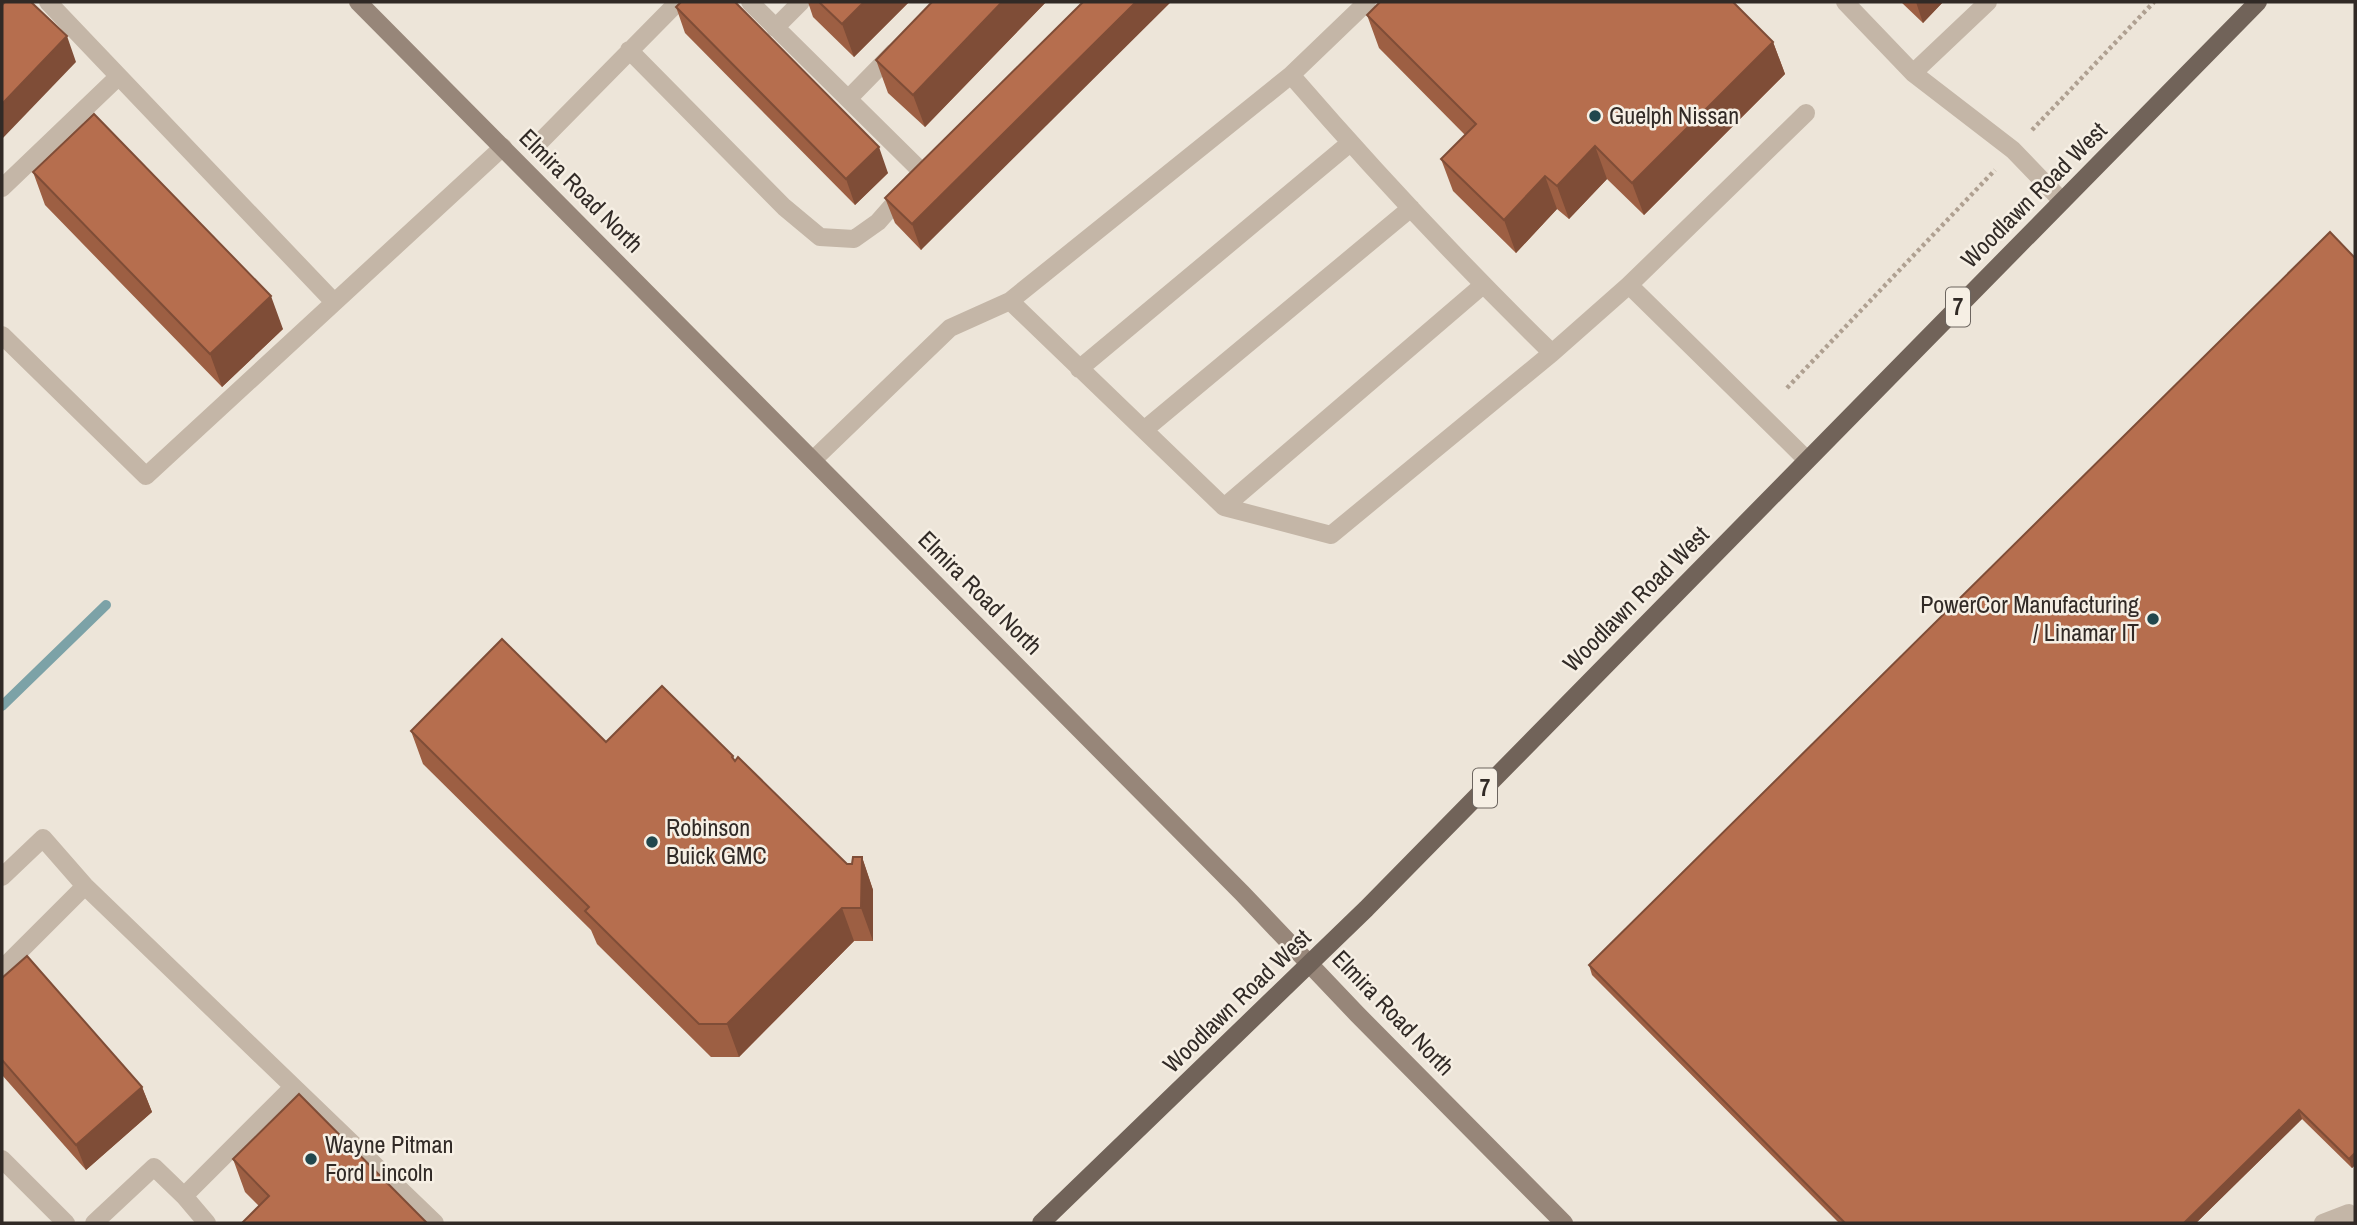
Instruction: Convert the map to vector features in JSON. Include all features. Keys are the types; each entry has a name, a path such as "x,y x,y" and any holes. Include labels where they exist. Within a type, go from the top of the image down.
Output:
{"main road":[{"name":"Elmira Road North","path":"358,2 1311,963 1357,1014 1564,1223"},
{"name":"Woodlawn Road West","path":"1041,1223 1311,963 2258,2"}],"lane":[{"path":"48,2 334,302"},
{"path":"537,145 678,2"},
{"path":"629,50 784,207 820,237 854,239 878,222 927,167 849,99 750,2"},
{"path":"775,28 801,2"},
{"path":"813,460 950,327 1010,301 1291,75 1367,2"},
{"path":"1845,2 1913,73 2013,150 2062,201"},
{"path":"1913,73 1988,2"},
{"path":"849,99 905,40"},
{"path":"1291,75 1350,144 1483,285 1552,353"},
{"path":"2,188 117,77"},
{"path":"1010,301 1224,507 1331,535 1552,353 1629,285 1806,113"},
{"path":"1079,369 1350,144"},
{"path":"2,335 146,476 503,147"},
{"path":"1144,430 1411,208"},
{"path":"1224,507 1483,285"},
{"path":"1629,285 1807,460"},
{"path":"2,877 43,838 85,887 435,1223"},
{"path":"2,969 85,887"},
{"path":"184,1196 293,1087"},
{"path":"2,1159 66,1223"},
{"path":"94,1223 154,1167 207,1223"},
{"path":"2323,1223 2349,1213 2355,1219"}],"path":[{"path":"1787,388 2154,2"}],"building":[{"path":"5,2 31,2 67,36 2,104 2,5"},
{"path":"681,2 735,2 879,147 846,179 676,7"},
{"path":"819,2 864,2 842,24"},
{"path":"932,2 1002,2 913,95 876,60"},
{"path":"1083,2 1136,2 912,224 885,198"},
{"name":"Guelph Nissan","path":"1380,2 1733,2 1773,42 1632,183 1595,146 1557,186 1545,176 1504,220 1441,159 1476,124 1367,15"},
{"path":"94,114 271,296 210,354 33,172"},
{"name":"PowerCor Manufacturing / Linamar IT","path":"2330,232 2355,258 2355,1153 2349,1159 2299,1110 2184,1223 1845,1223 1589,965"},
{"name":"Robinson Buick GMC","path":"502,639 606,742 662,686 735,761 738,757 847,864 852,864 853,857 862,857 861,908 842,908 727,1024 699,1024 585,911 589,907 411,731"},
{"path":"27,956 142,1087 76,1145 2,1060 2,978"},
{"path":"299,1094 427,1223 242,1223 269,1196 233,1159"}],"waterway":[{"path":"2,706 106,605"}],"place":[{"name":"Guelph Nissan","path":"1595,116"},
{"name":"PowerCor Manufacturing / Linamar IT","path":"2153,619"},
{"name":"Robinson Buick GMC","path":"652,842"},
{"name":"Wayne Pitman Ford Lincoln","path":"311,1159"}]}
